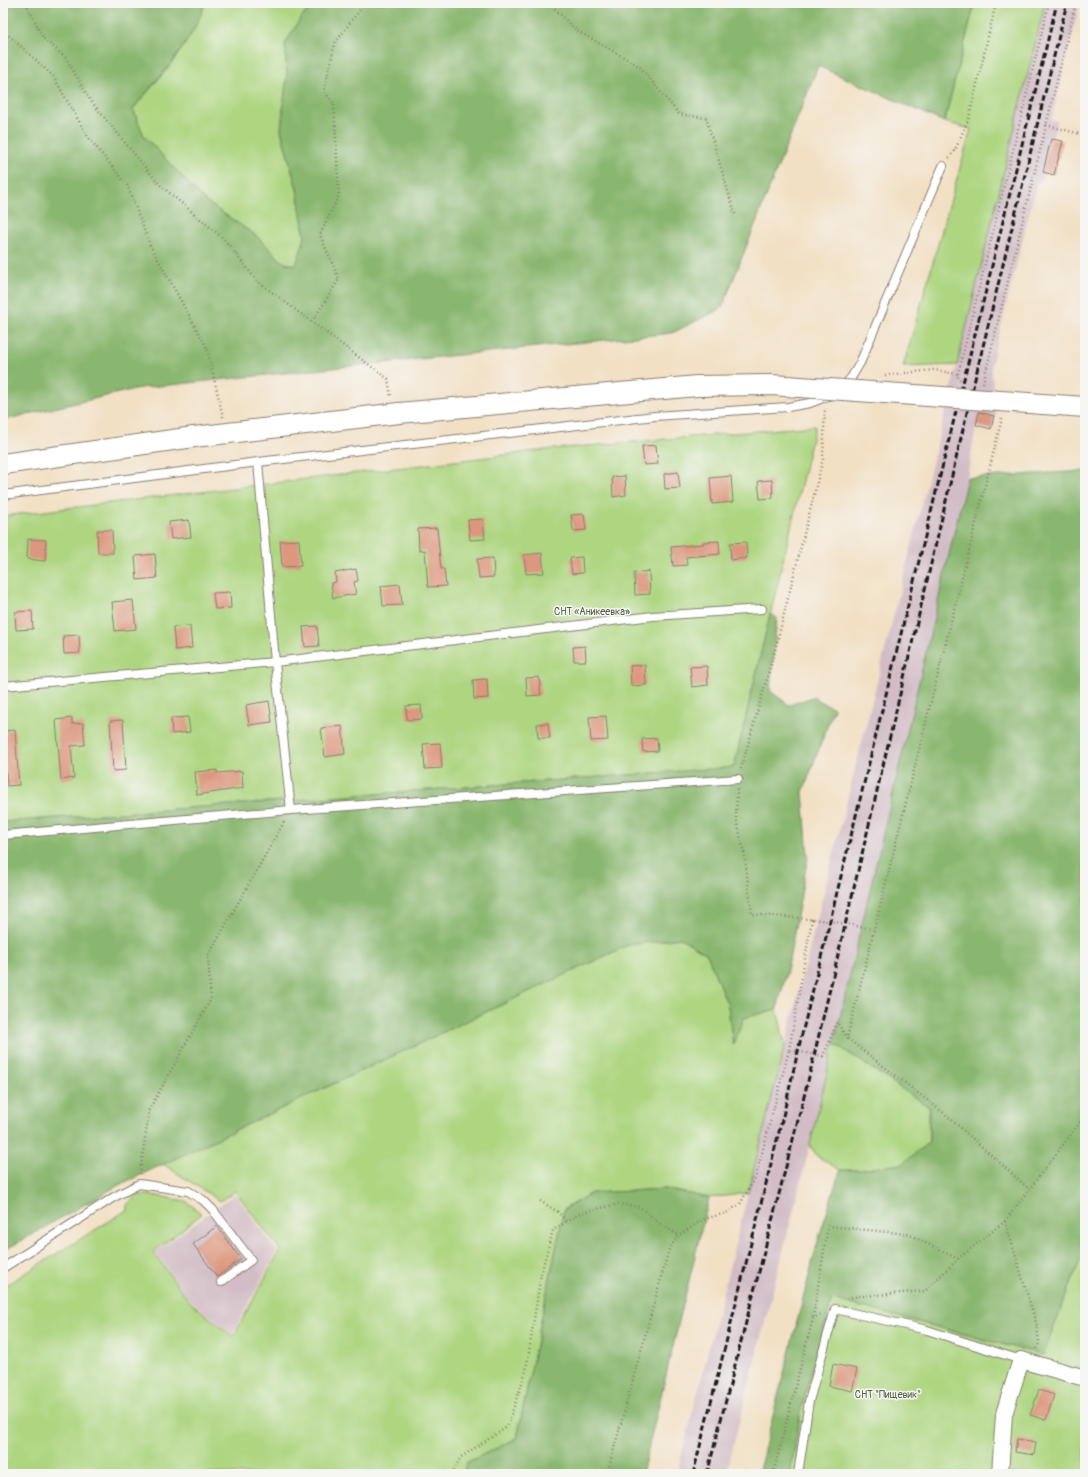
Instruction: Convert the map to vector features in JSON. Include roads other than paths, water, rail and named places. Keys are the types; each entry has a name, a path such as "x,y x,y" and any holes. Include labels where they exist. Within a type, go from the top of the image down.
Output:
{"street":[{"path":"3,464 227,433 397,413 696,386 772,385 1085,407"},
{"path":"1000,1474 1004,1414 1021,1360 1085,1378"}],"lane":[{"path":"3,495 258,462 655,416 788,407 826,398 844,387 860,363 943,166"},
{"path":"258,462 275,662 291,810"},
{"path":"3,686 275,662 653,616 762,609"},
{"path":"3,835 291,810 738,779"},
{"path":"3,1268 114,1197 139,1184 188,1191 203,1200 214,1210 251,1260 221,1282"},
{"path":"798,1474 809,1401 835,1309 927,1330 1021,1360"}],"railway":[{"path":"693,1474 783,1116 1057,3"},
{"path":"707,1474 808,1081 974,383 1067,3"}],"park label":[{"name":"СНТ «Аникеевка»","path":"592,612"},
{"name":"СНТ \"Пищевик\"","path":"888,1395"}]}
